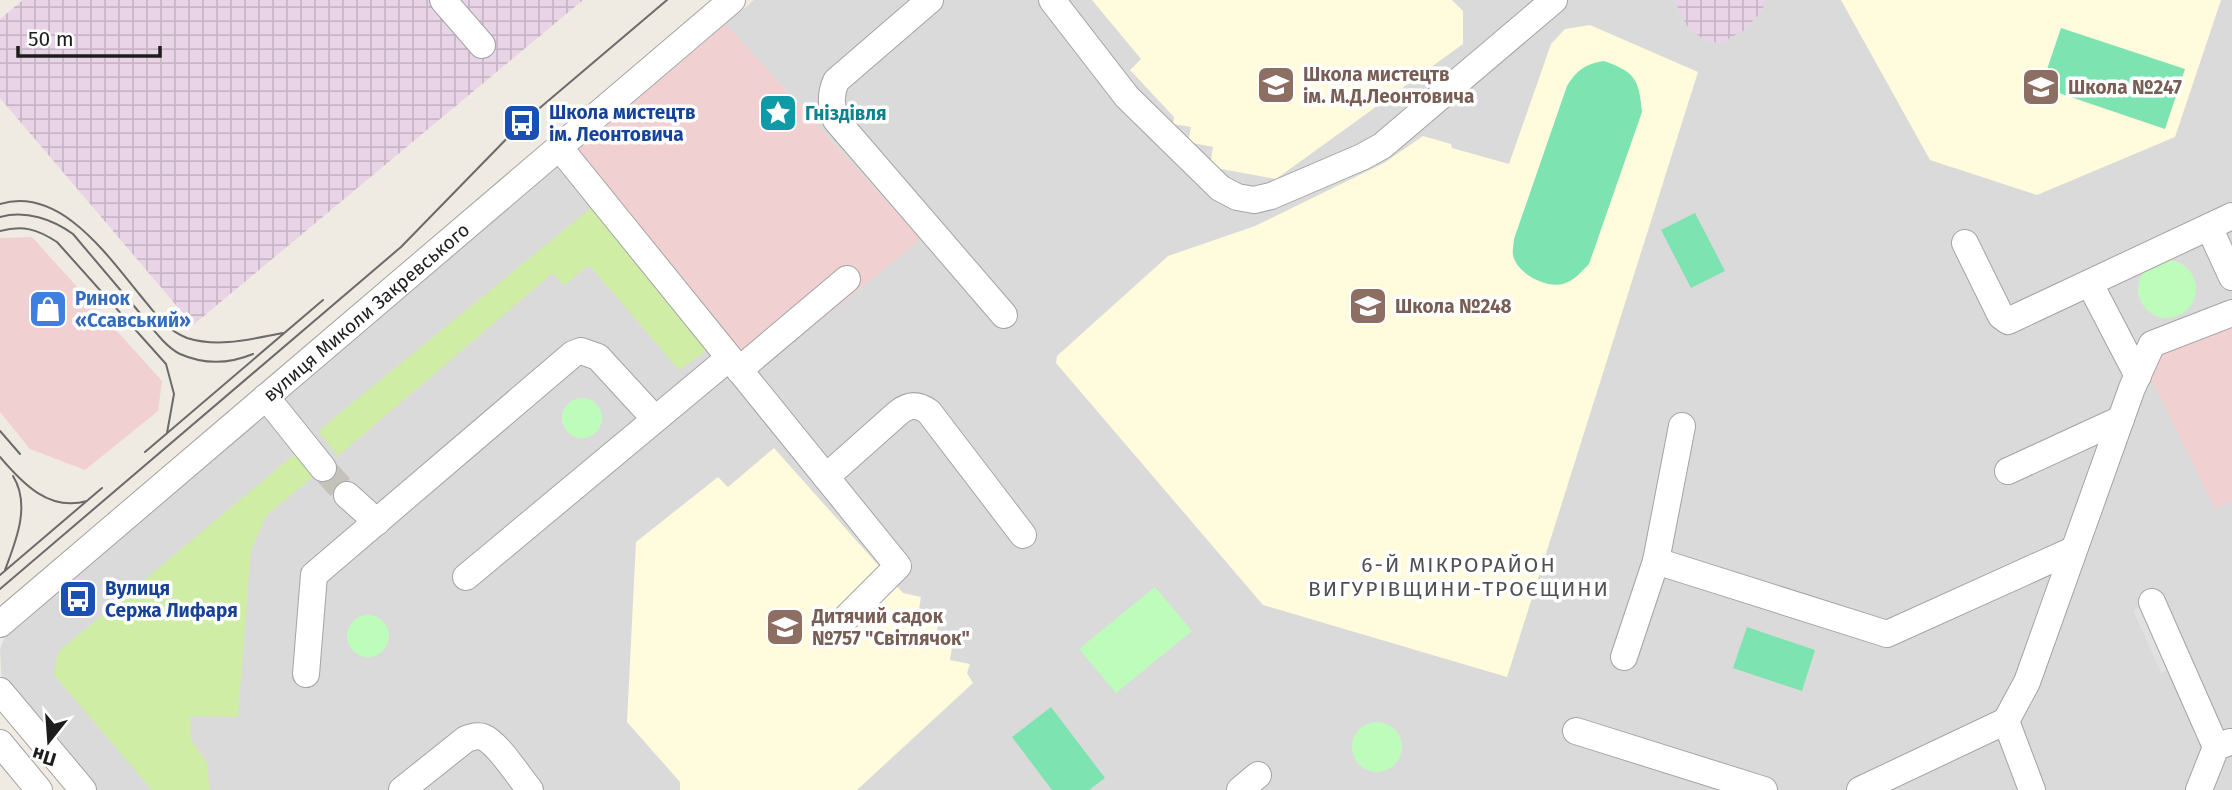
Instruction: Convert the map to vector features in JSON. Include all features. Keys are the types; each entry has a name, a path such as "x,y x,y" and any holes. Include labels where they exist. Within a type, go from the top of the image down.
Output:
{"street":[{"path":"443,0 482,45"},
{"name":"вулиця Миколи Закревського","path":"0,624 732,0"},
{"path":"930,0 835,81 831,93 832,108 836,120 1004,315"},
{"path":"1052,0 1127,97 1220,188 1237,197 1254,200 1271,196 1382,146 1554,0"},
{"path":"559,147 898,566 836,628"},
{"path":"1965,243 2005,320 2015,319 2220,222 2232,276"},
{"path":"466,577 655,419 734,364 847,279"},
{"path":"2090,284 2138,376"},
{"path":"1860,790 2006,721 2026,682 2121,419 2152,344 2232,313"},
{"path":"306,674 314,575 563,363 581,351 598,356 655,419"},
{"path":"266,397 323,468"},
{"path":"826,477 905,408 918,405 929,412 1023,535"},
{"path":"2008,471 2121,419"},
{"path":"1624,657 1656,561 1682,426"},
{"path":"347,495 377,522"},
{"path":"1656,561 1888,634 2073,550"},
{"path":"2152,602 2224,744 2199,790"},
{"path":"0,691 83,790"},
{"path":"2006,721 2032,790"},
{"path":"1576,731 1764,790"},
{"path":"402,790 466,739 476,736 485,738 494,745 530,790"},
{"path":"0,743 39,790"}],"shaded area":[{"path":"23,0 583,0 193,325 0,98 0,19"},
{"path":"754,0 2232,0 2232,790 94,790 2,682 0,649 4,639 573,154 753,374 921,239 726,24"},
{"name":"Школа мистецтв ім. М.Д.Леонтовича","path":"1092,0 1452,0 1463,11 1463,44 1276,179 1210,167 1213,147 1188,142 1191,127 1173,124 1174,117 1130,70 1141,59"},
{"path":"1675,0 1766,0 1762,11 1743,31 1721,43 1707,41 1689,29"},
{"name":"Школа №247","path":"1841,0 2221,0 2175,137 2037,195 1930,160"},
{"path":"726,24 921,239 753,375 573,154"},
{"name":"Школа №248","path":"1590,25 1698,72 1507,677 1263,605 1056,363 1057,356 1168,256 1255,226 1384,163 1423,136 1451,144 1452,148 1509,164 1551,44 1565,29"},
{"name":"Ринок «Ссавський»","path":"32,237 162,381 158,411 85,470 30,449 0,412 0,238"},
{"path":"2232,326 2232,501 2215,509 2149,374 2155,357"},
{"name":"Дитячий садок №757 \"Світлячок\"","path":"774,448 903,593 921,597 918,615 939,617 936,637 953,641 950,660 970,664 967,673 973,683 857,790 680,790 680,782 627,722 636,542 718,477 728,487"},
{"path":"2152,602 2180,665 2161,673 2133,610"}],"green space":[{"path":"2061,28 2185,69 2165,129 2041,87"},
{"path":"1604,61 1623,69 1634,78 1642,112 1589,264 1567,283 1556,285 1541,282 1526,274 1516,262 1513,255 1514,239 1567,86 1582,69"},
{"path":"591,208 709,349 679,370 589,265 564,286 553,273 338,456 318,431"},
{"path":"1695,213 1725,271 1691,288 1661,230"},
{"path":"2167,260 2183,265 2191,273 2196,289 2191,305 2183,313 2167,318 2151,313 2143,305 2138,289 2143,273 2151,265"},
{"path":"582,398 590,399 596,404 601,410 601,426 596,432 590,437 582,438 574,437 568,432 563,426 562,418 563,410 568,404 574,399"},
{"path":"301,449 320,471 267,515 251,550 238,717 190,716 191,740 207,763 210,790 152,790 54,675 58,652"},
{"path":"1155,587 1192,631 1116,693 1079,649"},
{"path":"368,615 383,621 389,636 383,651 368,657 353,651 347,636 353,621"},
{"path":"1747,627 1815,650 1802,691 1733,668"},
{"path":"1051,707 1105,778 1089,790 1052,790 1012,737"},
{"path":"1377,722 1395,729 1402,747 1395,765 1377,772 1359,765 1352,747 1359,729"}],"tunnel":[{"path":"323,468 347,495"}],"tram line":[{"path":"0,589 401,247 522,123 667,0"},
{"path":"0,204 22,201 43,205 62,214 97,244 161,320 180,335 199,341 223,342 283,333"},
{"path":"0,217 38,217 73,234 158,335 180,354 217,362 253,354"},
{"path":"0,231 30,229 57,242 166,364 174,394 167,433"},
{"path":"145,452 323,300"},
{"path":"0,431 20,454"},
{"path":"0,457 27,485 49,499 73,503 87,501"},
{"path":"5,570 20,523 21,499 13,476"},
{"path":"0,575 102,488"}],"place":[{"name":"Школа мистецтв ім. М.Д.Леонтовича","path":"1276,85"},
{"name":"Школа №247","path":"2041,87"},
{"name":"Гніздівля","path":"778,113"},
{"name":"Школа мистецтв ім. Леонтовича","path":"522,123"},
{"name":"Школа №248","path":"1368,306"},
{"name":"Ринок «Ссавський»","path":"48,309"},
{"name":"Вулиця Сержа Лифаря","path":"78,599"},
{"name":"Дитячий садок №757 \"Світлячок\"","path":"785,627"}],"district":[{"name":"6-Й МІКРОРАЙОН ВИГУРІВЩИНИ-ТРОЄЩИНИ","path":"1459,577"}]}
